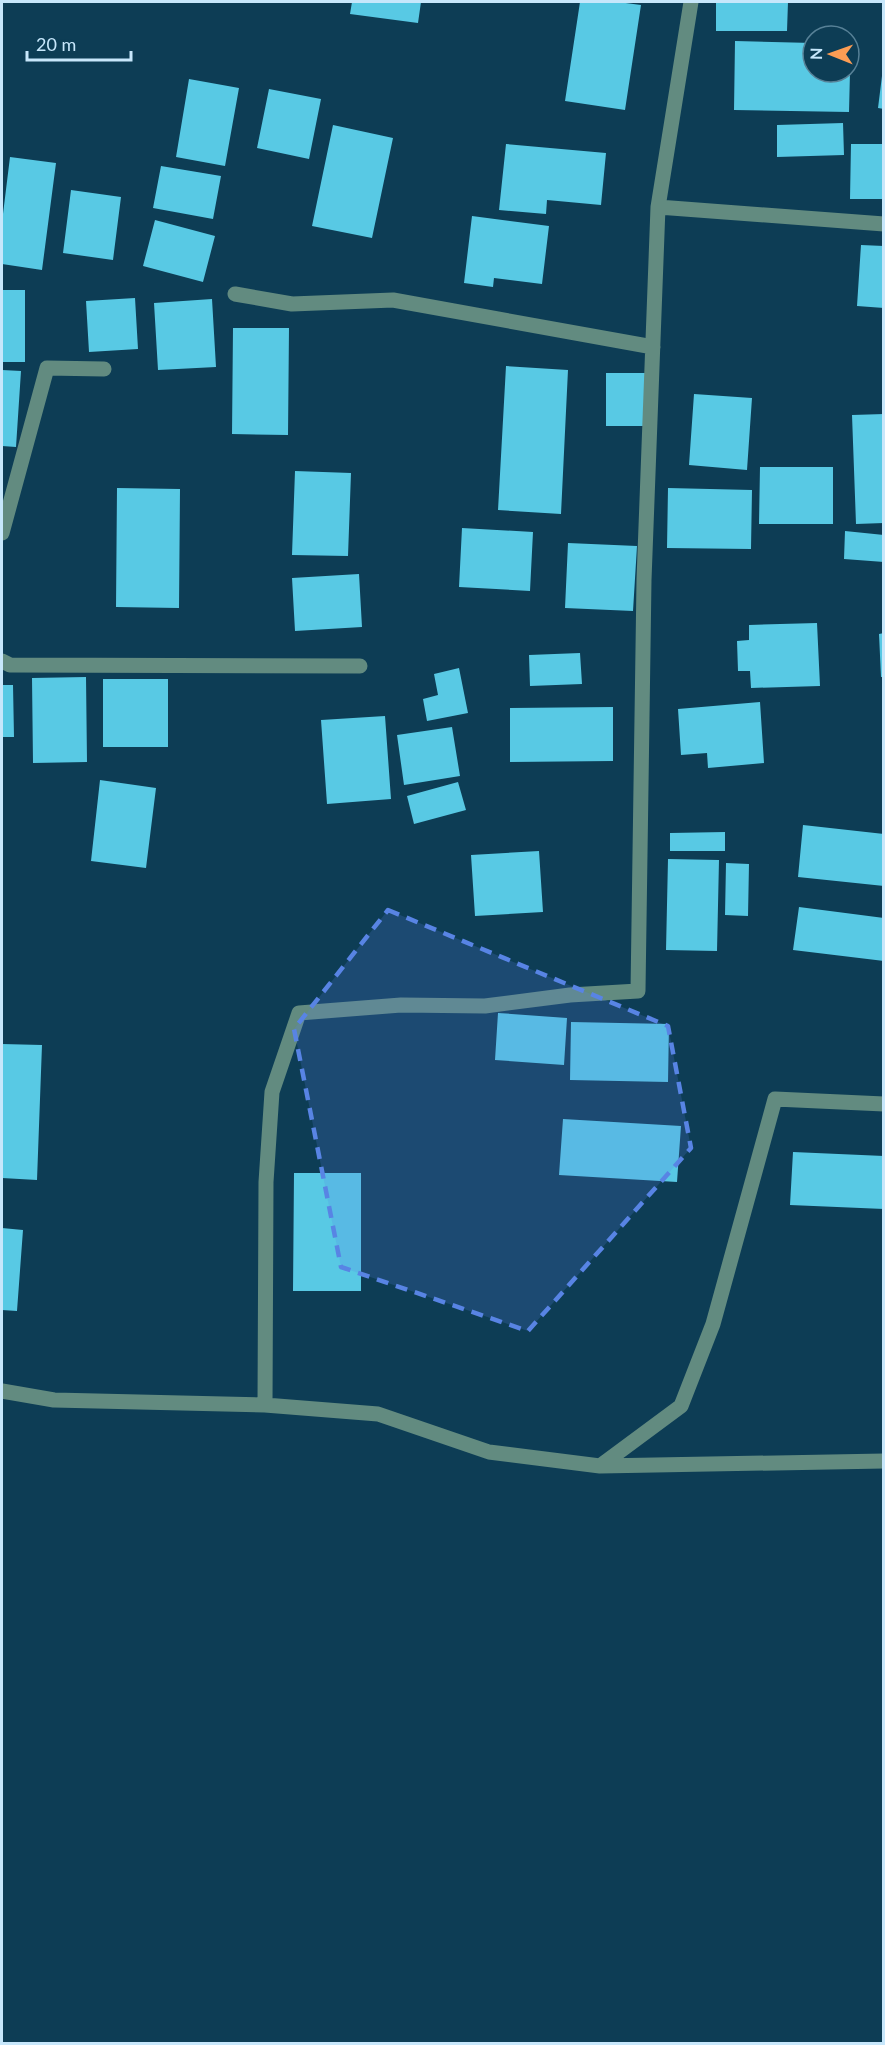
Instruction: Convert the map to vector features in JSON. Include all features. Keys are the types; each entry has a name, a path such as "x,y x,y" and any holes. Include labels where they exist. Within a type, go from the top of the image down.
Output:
{"street":[{"path":"265,1406 266,1182 272,1092 299,1013 400,1005 485,1006 570,995 638,991 644,580 658,207 691,2"},
{"path":"658,207 884,224"},
{"path":"235,294 292,304 393,300 654,346"},
{"path":"2,533 47,368 104,369"},
{"path":"2,661 10,665 360,666"},
{"path":"600,1466 681,1406 713,1324 775,1099 884,1104"},
{"path":"2,1391 54,1400 265,1406 378,1414 489,1452 600,1466 884,1461"}],"highlighted area":[{"path":"388,910 668,1026 691,1148 528,1331 341,1267 294,1029"}],"building":[{"path":"352,2 421,2 418,23 350,14"},
{"path":"580,2 618,2 641,5 625,110 565,101"},
{"path":"716,2 788,2 787,31 716,31"},
{"path":"735,41 801,43 801,84 850,84 849,112 734,110"},
{"path":"882,76 884,76 884,109 878,108"},
{"path":"189,79 239,88 225,166 176,157"},
{"path":"269,89 321,99 309,159 257,148"},
{"path":"843,123 844,155 777,157 777,125"},
{"path":"333,125 393,138 372,238 312,226"},
{"path":"506,144 606,153 601,205 547,200 546,214 499,210"},
{"path":"851,144 884,144 884,199 850,199"},
{"path":"10,157 56,163 42,270 2,264 2,222"},
{"path":"161,166 221,176 213,219 153,208"},
{"path":"71,190 121,197 113,260 63,253"},
{"path":"472,216 549,226 542,284 494,278 493,287 464,283"},
{"path":"155,220 215,236 203,282 143,266"},
{"path":"861,245 884,246 884,308 857,306"},
{"path":"2,290 25,290 25,362 2,362"},
{"path":"135,298 138,349 89,352 86,301"},
{"path":"212,299 216,367 158,370 154,303"},
{"path":"233,328 289,328 288,435 232,434"},
{"path":"506,366 568,370 561,514 498,510"},
{"path":"2,370 21,371 16,447 2,446"},
{"path":"606,373 646,373 646,426 606,426"},
{"path":"694,394 752,398 747,470 689,465"},
{"path":"884,414 884,523 856,524 852,415"},
{"path":"760,467 833,467 833,524 759,524"},
{"path":"295,471 351,473 348,556 292,555"},
{"path":"117,488 180,489 179,608 116,607"},
{"path":"668,488 752,490 751,549 667,548"},
{"path":"462,528 533,532 530,591 459,587"},
{"path":"845,531 884,535 884,562 844,559"},
{"path":"568,543 637,546 633,611 565,608"},
{"path":"359,574 362,627 295,631 292,578"},
{"path":"817,623 820,686 751,688 750,671 738,671 737,641 749,640 749,625"},
{"path":"884,633 884,677 881,677 879,634"},
{"path":"580,653 582,684 530,686 529,655"},
{"path":"459,668 468,713 427,721 423,699 438,695 434,674"},
{"path":"86,677 87,762 33,763 32,678"},
{"path":"103,679 168,679 168,747 103,747"},
{"path":"2,685 13,685 14,737 2,737"},
{"path":"760,702 764,763 708,768 707,753 681,755 678,709"},
{"path":"613,707 613,761 510,762 510,708"},
{"path":"385,716 391,799 327,804 321,720"},
{"path":"452,727 460,776 404,785 397,735"},
{"path":"100,780 156,788 146,868 91,861"},
{"path":"458,782 466,810 414,824 407,796"},
{"path":"803,825 884,834 884,886 798,877"},
{"path":"725,832 725,851 670,851 670,833"},
{"path":"539,851 543,912 475,916 471,855"},
{"path":"668,859 719,860 717,951 666,950"},
{"path":"726,863 749,864 748,916 725,915"},
{"path":"799,907 884,918 884,961 793,950"},
{"path":"498,1013 567,1018 564,1065 495,1060"},
{"path":"571,1022 669,1024 668,1082 570,1080"},
{"path":"2,1044 42,1045 37,1180 2,1178"},
{"path":"563,1119 681,1126 677,1182 559,1175"},
{"path":"793,1152 884,1156 884,1209 790,1205"},
{"path":"294,1173 361,1173 361,1291 293,1291"},
{"path":"2,1228 23,1230 17,1311 2,1310"}]}
